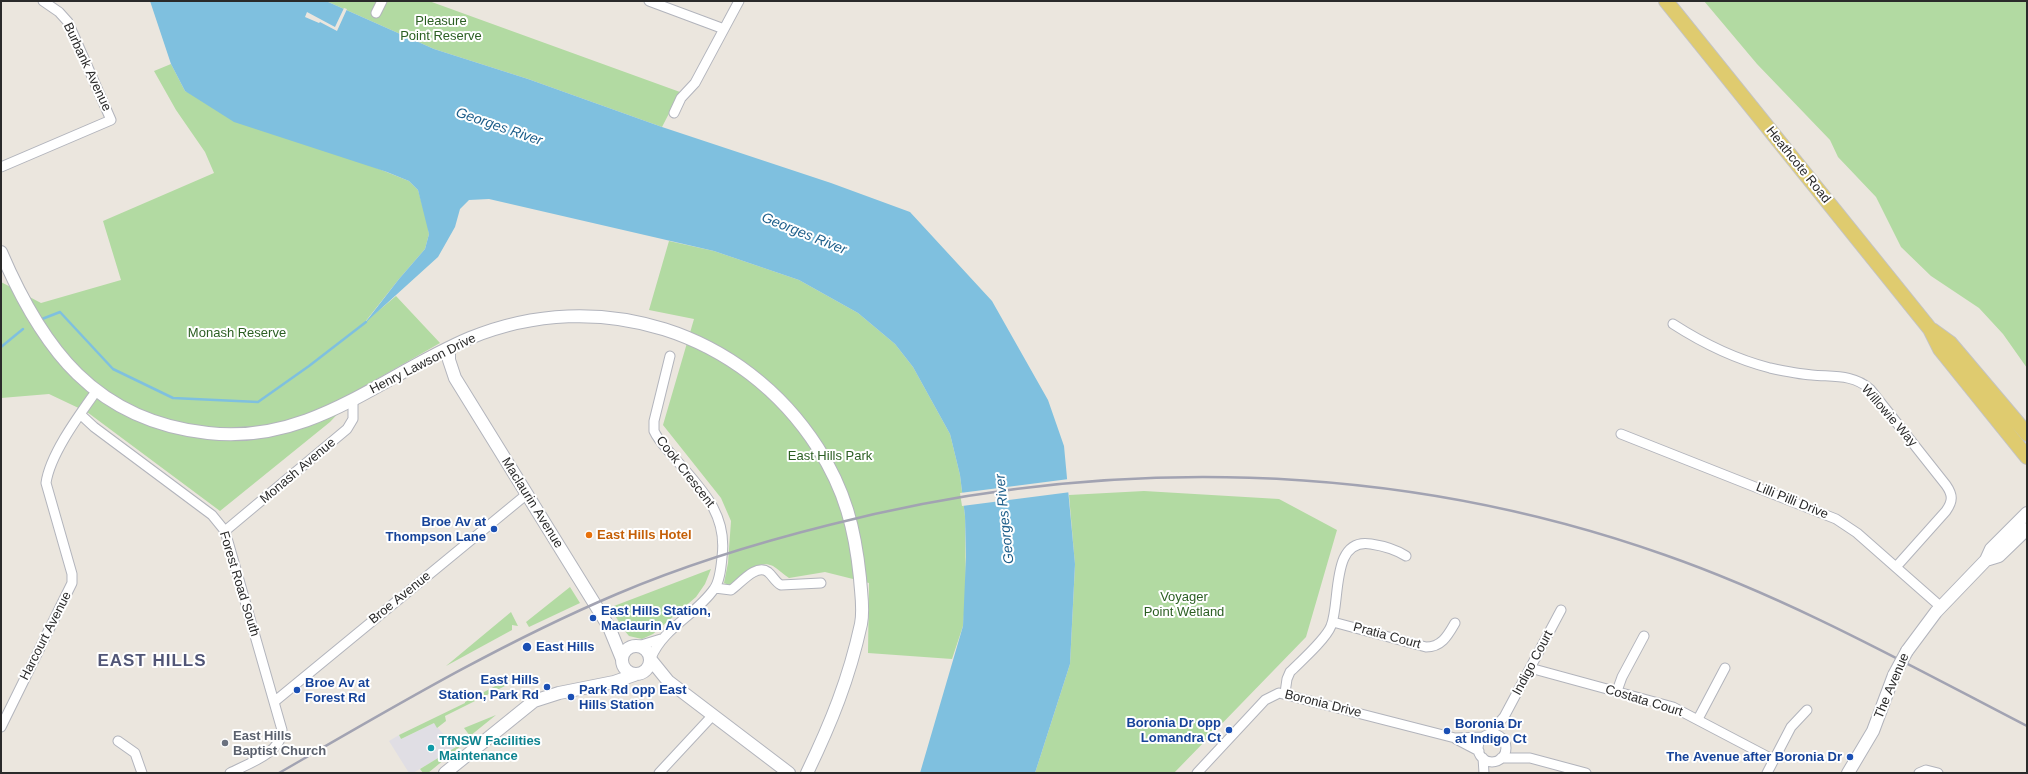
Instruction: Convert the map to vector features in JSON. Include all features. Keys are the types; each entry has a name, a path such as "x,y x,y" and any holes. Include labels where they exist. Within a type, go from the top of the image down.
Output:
{"main road":[{"name":"Heathcote Road","path":"1666,1 1930,329 1940,349 2027,456"},
{"name":"Henry Lawson Drive","path":"1,252 21,296 42,332 66,362 97,390 121,406 157,422 188,430 221,435 253,433 288,427 316,418 353,401 431,357 480,334 511,325 542,319 588,316 622,319 686,336 720,352 744,369 777,396 798,420 822,454 837,485 853,526 862,602 861,623 850,669 842,694 807,773"},
{"name":"Heathcote Road","path":"1930,329 1950,342 2027,434"},
{"name":"Maclaurin Avenue","path":"449,348 449,360 455,378"},
{"name":"Maclaurin Avenue","path":"431,357 440,362 455,378 609,627 622,661"},
{"name":"The Avenue","path":"1839,773 1851,768 1875,726 1894,675 1907,651 1922,629 1986,560 1991,548 2027,513"},
{"name":"The Avenue","path":"1986,560 1999,556 2027,529"},
{"name":"Maclaurin Avenue","path":"609,627 636,646"},
{"path":"589,686 613,675 622,661 625,652 636,646 646,650 668,681 789,773"},
{"path":"445,773 534,701 589,686 614,682 639,674 648,668 651,659"},
{"path":"622,661 628,672 668,681"}],"street":[{"name":"Burbank Avenue","path":"1,168 111,120 68,22 59,12 43,1"},
{"path":"376,13 382,1"},
{"path":"648,1 724,29"},
{"path":"674,113 681,98 695,83 739,1"},
{"name":"Willowie Way","path":"1673,324 1712,346 1749,362 1789,372 1851,378 1870,389 1946,485 1952,496 1951,503 1946,511 1896,567"},
{"name":"Cook Crescent","path":"670,356 654,421 654,431 704,494 717,514 724,540 721,568 715,588"},
{"name":"Harcourt Avenue","path":"1,727 72,583 73,579 46,483 54,460 80,414 97,390"},
{"name":"Monash Avenue","path":"225,531 347,429 353,419 353,401"},
{"name":"Forest Road South","path":"80,414 94,427 212,515 225,531 282,730 280,740 275,747 230,773"},
{"name":"Lilli Pilli Drive","path":"1621,434 1828,515 1850,528 1941,607"},
{"name":"Broe Avenue","path":"274,702 527,494"},
{"path":"1285,693 1288,676 1328,632 1333,622 1343,561 1349,549 1358,544 1369,544 1390,548 1406,556"},
{"path":"651,659 661,639 695,610 715,588 731,590 755,571 760,570 768,572 781,585 789,586 821,583"},
{"name":"Indigo Court","path":"1486,736 1504,717 1562,610"},
{"name":"Pratia Court","path":"1333,622 1426,647 1436,646 1441,643 1455,623"},
{"path":"1618,692 1622,677 1644,636"},
{"path":"636,646 661,639"},
{"name":"Costata Court","path":"1530,668 1665,704 1698,719 1774,760"},
{"path":"1698,719 1725,668"},
{"name":"Boronia Drive","path":"1197,773 1264,700 1274,694 1285,693 1455,738 1481,755"},
{"path":"1767,773 1794,722 1807,710"},
{"path":"659,773 713,714"},
{"name":"Indigo Court","path":"1503,741 1504,717"},
{"path":"1484,773 1478,744 1486,736 1495,734 1503,741 1530,758"},
{"name":"Boronia Drive","path":"1455,738 1486,736"},
{"path":"118,741 135,752 142,773"},
{"path":"1489,773 1505,750 1503,741"},
{"path":"1481,755 1490,761 1498,759 1530,758 1586,773"},
{"path":"1920,773 1926,770 1938,773"}],"shaded area":[{"path":"434,723 455,748 413,773 409,773 389,741 399,735 401,739"}],"green space":[{"name":"Pleasure Point Reserve","path":"326,1 429,1 680,92 662,127 528,79 434,49"},
{"path":"1704,1 2027,1 2027,368 2003,334 1979,308 1931,276 1901,247 1876,197 1838,157 1830,140 1757,64"},
{"name":"Monash Reserve","path":"171,64 185,91 409,181 418,190 427,221 429,234 425,249 365,322 396,296 440,343 363,387 330,422 220,511 87,412 49,394 1,398 1,282 41,303 121,280 103,221 214,173 205,152 176,110 154,71"},
{"name":"East Hills Park","path":"669,241 714,251 799,280 858,313 895,344 913,367 950,434 960,475 965,516 966,592 963,626 952,659 868,653 869,583 825,572 789,578 773,566 767,564 756,567 745,573 731,586 724,583 728,563 731,521 721,498 663,425 694,319 649,310"},
{"name":"Voyager Point Wetland","path":"1144,491 1279,499 1337,530 1306,637 1174,773 1035,773 1070,664 1075,565 1069,495"},
{"path":"711,569 705,584 696,597 653,634 642,639 629,636 609,606 614,606"},
{"path":"570,587 580,603 529,627 526,622"},
{"path":"511,612 518,626 512,625 512,630 446,666"},
{"path":"503,682 505,686 445,716 446,721 437,728 434,723 401,739 399,735 465,703"},
{"path":"496,715 470,736 464,728"},
{"path":"461,744 462,745 428,773 423,773 420,769"}],"water":[{"name":"Georges River","path":"150,1 326,1 434,49 528,79 662,127 831,183 910,212 992,301 1048,400 1064,446 1075,564 1070,664 1035,773 920,773 963,626 966,557 965,516 960,475 950,434 913,367 895,344 858,313 799,280 714,251 489,199 469,200 460,209 455,227 438,257 364,324 399,279 425,249 429,234 418,190 409,181 387,172 234,122 185,91 171,64"}],"pier":[{"path":"344,8 347,9 337,31 320,22 319,23 305,17 307,12 335,27"},
{"path":"1069,479 1071,492 962,506 960,493"}],"waterway":[{"path":"42,319 60,312 113,369 173,398 258,402 309,366 366,322"},
{"path":"1,347 23,329"}],"railway":[{"path":"279,773 445,678 530,634 617,594 695,564 802,532 933,502 1038,486 1144,478 1250,478 1355,485 1460,500 1563,524 1665,555 1712,572 1804,612 2027,726"}],"place":[{"name":"Broe Av at Thompson Lane","path":"494,529"},
{"name":"East Hills Hotel","path":"589,535"},
{"name":"East Hills Station, Maclaurin Av","path":"593,618"},
{"name":"East Hills","path":"527,647"},
{"name":"East Hills Station, Park Rd","path":"547,687"},
{"name":"Broe Av at Forest Rd","path":"297,690"},
{"name":"Park Rd opp East Hills Station","path":"571,697"},
{"name":"Boronia Dr opp Lomandra Ct","path":"1229,730"},
{"name":"Boronia Dr at Indigo Ct","path":"1447,731"},
{"name":"East Hills Baptist Church","path":"225,743"},
{"name":"TfNSW Facilities Maintenance","path":"431,748"},
{"name":"The Avenue after Boronia Dr","path":"1850,757"}],"district":[{"name":"EAST HILLS","path":"152,661"}]}
